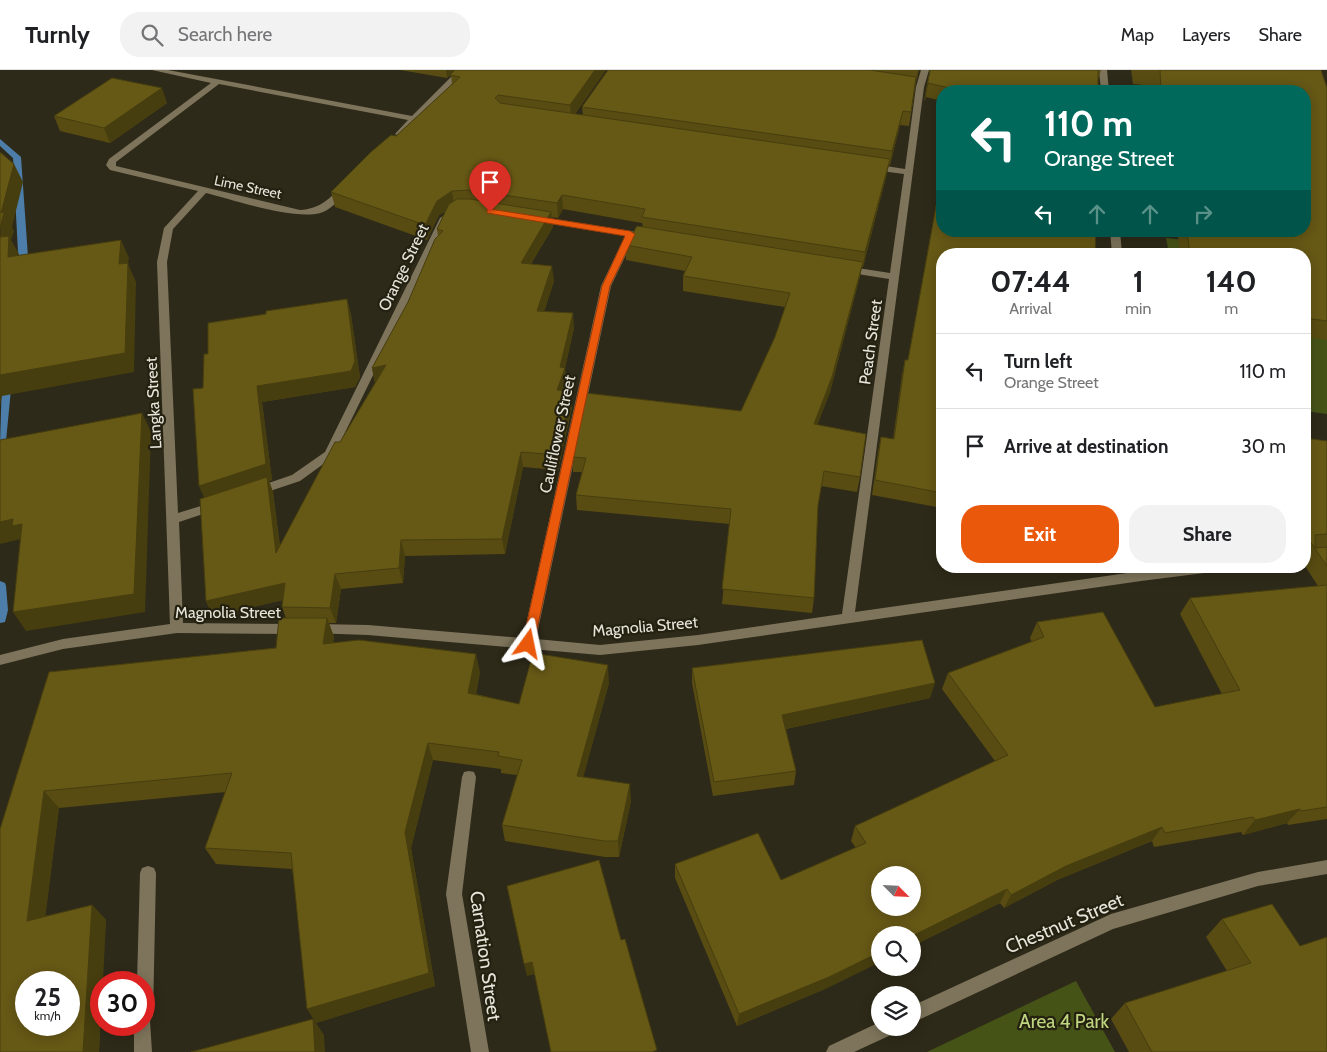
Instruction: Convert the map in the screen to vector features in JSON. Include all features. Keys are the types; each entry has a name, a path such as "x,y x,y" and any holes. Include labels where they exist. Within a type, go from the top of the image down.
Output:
{"street":[{"path":"156,70 414,119"},
{"path":"394,139 462,70"},
{"name":"Peach Street","path":"848,619 909,172 915,86 925,70"},
{"path":"1103,70 1104,85"},
{"name":"Lime Street","path":"217,82 112,161 110,165 113,168 203,191 300,213 316,213 327,207 354,180"},
{"path":"860,165 909,172"},
{"name":"Langka Street","path":"177,628 162,262 169,228 203,191"},
{"name":"Orange Street","path":"174,519 296,478 329,454 446,216 452,212"},
{"path":"528,218 660,239"},
{"name":"Cauliflower Street","path":"528,644 606,286 630,234"},
{"path":"836,267 894,277"},
{"name":"Magnolia Street","path":"0,660 63,644 177,628 368,630 600,650 698,640 848,619 1128,573"},
{"name":"Carnation Street","path":"469,777 454,894 480,1052"},
{"name":"Chestnut Street","path":"921,1011 1111,922 1258,879 1327,866"},
{"path":"145,971 148,873"},
{"path":"835,1052 871,1035"},
{"path":"142,1052 143,1036"}],"green space":[{"path":"1166,238 1261,248 1168,248"},
{"path":"1311,253 1327,255 1327,414 1311,412"},
{"name":"Area 4 Park","path":"1076,981 1115,1052 927,1052"}],"building":[{"path":"455,70 595,70 570,105 498,95 495,98 500,103 890,159 865,252 642,217 645,209 562,195 557,203 470,190 452,191 437,201 425,225 331,192 371,152 391,135 396,136 460,77 450,75"},
{"path":"608,70 870,70 916,77 911,112 903,111 892,151 582,107"},
{"path":"930,70 1098,70 1098,85 937,85 928,83 927,87"},
{"path":"1160,70 1321,70 1327,88 1327,321 1311,319 1311,248 1189,248 1188,237 1311,237 1311,85 1161,85"},
{"path":"112,78 162,88 104,128 54,116"},
{"path":"0,152 14,164 1,213 4,212 0,228"},
{"path":"457,199 470,199 551,212 521,263 552,266 537,311 573,313 560,367 565,368 557,390 571,391 557,455 521,452 502,539 401,540 399,568 335,574 330,608 282,607 285,583 206,601 200,499 267,477 276,553 335,442 340,442 386,365 372,368 408,302 435,239 443,231 437,229 449,204"},
{"path":"936,207 936,237 1096,237 1095,248 936,248 936,492 875,480 881,437 894,439 905,360 908,360"},
{"path":"637,226 863,262 832,377 814,424 866,434 860,477 824,471 818,505 814,598 722,589 731,509 576,495 586,458 572,457 586,393 741,411 775,337 790,293 683,276 692,257 626,245"},
{"path":"9,236 8,257 121,240 119,264 128,263 125,353 0,375 0,237"},
{"path":"347,299 355,361 351,371 257,386 266,464 199,486 193,389 203,388 204,354 208,354 208,323 266,314 266,311"},
{"path":"142,413 134,594 13,612 22,524 12,526 13,519 0,522 0,440"},
{"path":"1311,439 1327,441 1327,534 1315,535 1315,548 1327,547 1327,566 1311,543"},
{"path":"1327,585 1327,807 1301,811 1300,809 1255,820 1253,817 1165,833 1162,827 1066,866 1011,895 1007,889 921,932 921,926 871,926 871,956 829,977 739,1014 675,864 758,833 781,880 866,843 855,826 1008,755 948,673 1044,637 1037,622 1103,612 1155,707 1240,690 1190,598"},
{"path":"279,618 327,618 323,644 359,640 476,654 468,693 519,704 533,653 608,665 577,776 630,784 618,841 604,841 502,825 522,760 498,756 499,752 428,743 405,832 429,973 307,1009 291,853 205,848 232,773 44,791 27,921 92,905 83,1052 0,1052 0,829 49,672 276,648"},
{"path":"922,640 935,683 782,715 796,771 714,782 692,668"},
{"path":"599,860 621,940 625,939 657,1050 652,1052 551,1052 532,962 524,964 507,886"},
{"path":"1272,904 1300,946 1327,937 1327,1052 1152,1052 1125,1003 1251,963 1222,919"},
{"path":"313,1019 315,1052 191,1052"}],"waterway":[{"path":"0,141 17,157 24,271"},
{"path":"0,441 7,379"},
{"path":"0,586 2,610 0,618"}],"route":[{"path":"490,212 630,234 606,286 528,644"}]}
